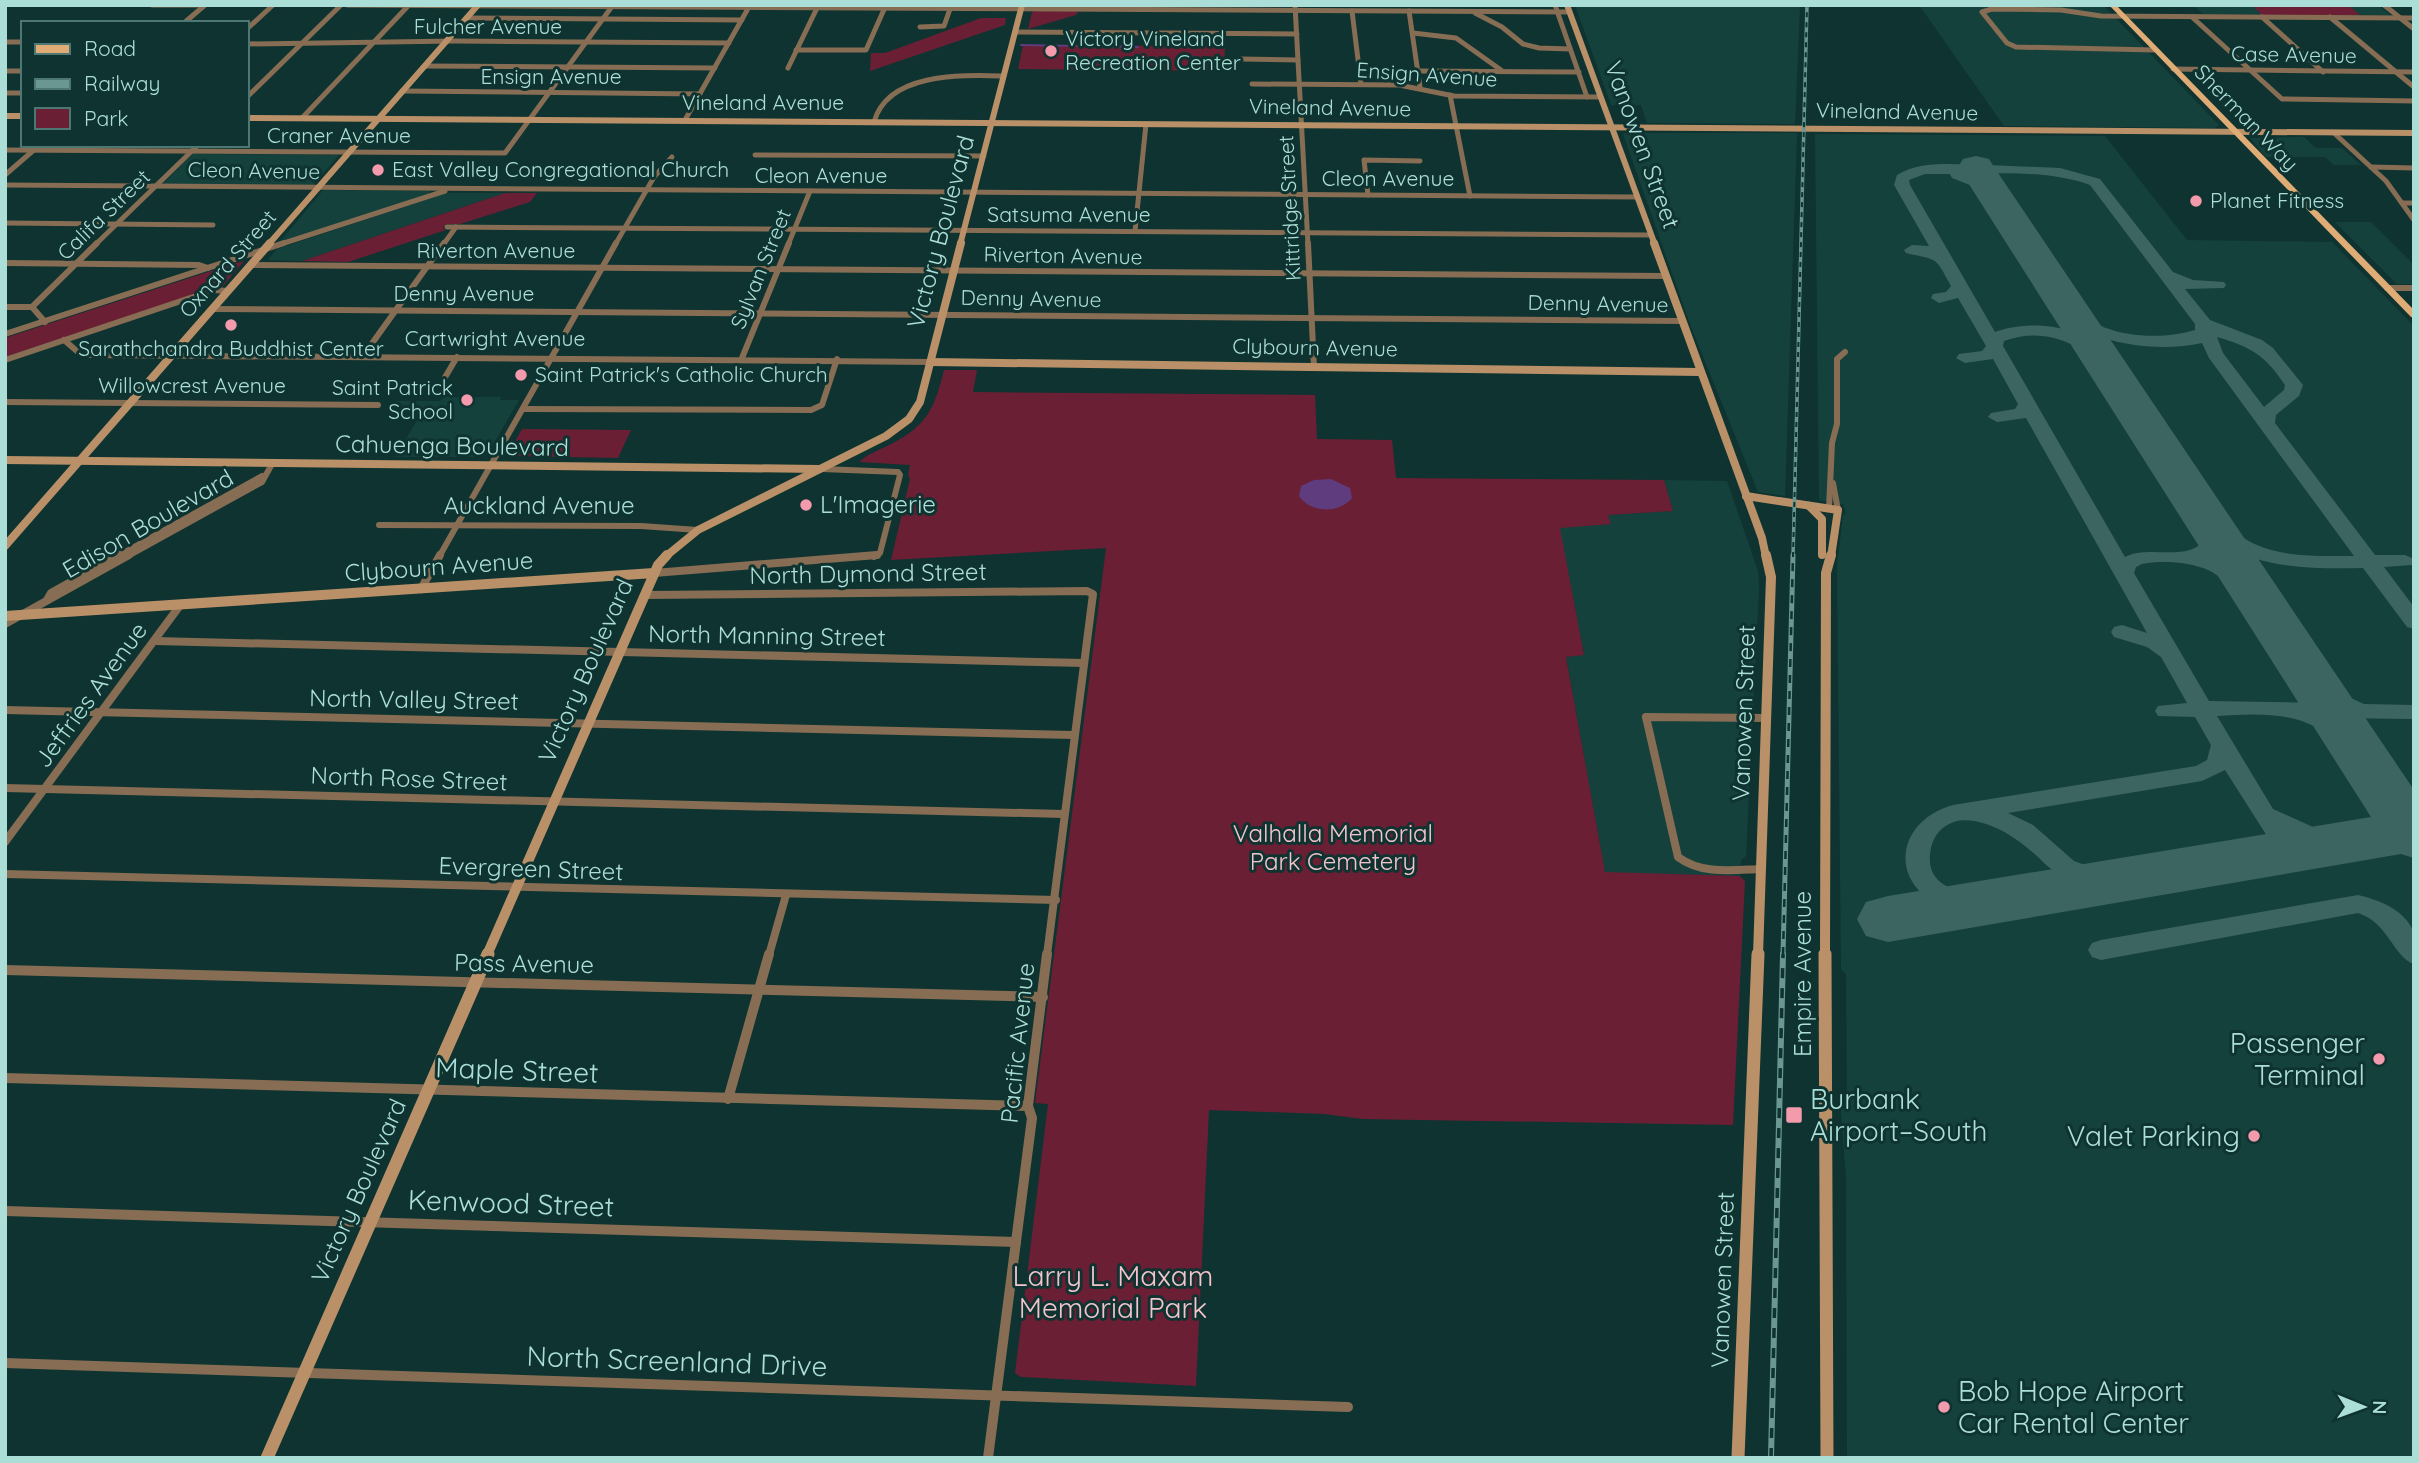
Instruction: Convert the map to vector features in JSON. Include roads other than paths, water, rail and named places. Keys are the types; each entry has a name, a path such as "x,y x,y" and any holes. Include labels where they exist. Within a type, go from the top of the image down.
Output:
{"main road":[{"name":"Sherman Way","path":"2112,5 2414,315"},
{"name":"Oxnard Street","path":"5,546 477,6"},
{"name":"Victory Boulevard","path":"267,1458 654,573 673,548 698,530 886,436 909,419 920,402 1021,7"},
{"name":"Vanowen Street","path":"1569,9 1762,538 1771,577 1738,1458"},
{"name":"Vineland Avenue","path":"248,118 2414,133"},
{"name":"Clybourn Avenue","path":"931,362 1700,372"},
{"name":"Cahuenga Boulevard","path":"5,460 822,469"},
{"path":"787,468 792,483"},
{"path":"1746,496 1833,509"},
{"path":"1807,505 1822,519 1822,555"},
{"name":"Empire Avenue","path":"1826,573 1822,568 1822,555 1833,509"},
{"name":"Empire Avenue","path":"1827,1458 1824,695 1826,573 1829,568 1833,509"},
{"name":"Clybourn Avenue","path":"5,616 654,573"}],"street":[{"path":"152,5 203,5"},
{"path":"186,21 203,5"},
{"path":"248,28 273,5"},
{"path":"248,96 341,5"},
{"path":"347,5 1295,8 1473,12 1557,12 1569,9"},
{"path":"302,118 409,5"},
{"name":"Vanowen Street","path":"1555,5 1587,97"},
{"path":"2384,5 2414,29"},
{"path":"531,120 613,6"},
{"path":"685,120 749,6"},
{"path":"796,50 866,50 886,7"},
{"path":"788,68 817,8"},
{"name":"Kittridge Street","path":"1295,8 1314,367"},
{"path":"920,27 944,26 950,9"},
{"path":"2154,50 2015,47 2004,40 1982,13 1984,10 2056,10 2101,16 2414,18"},
{"path":"1352,11 1361,84"},
{"path":"1409,11 1420,87"},
{"path":"1473,12 1502,27 1523,44 1539,48 1570,49"},
{"path":"2192,17 2282,99 2414,101"},
{"path":"2262,17 2323,72"},
{"path":"466,18 742,20"},
{"path":"2330,18 2414,87"},
{"path":"1015,32 1297,34"},
{"path":"1413,33 1456,38 1482,60 1504,72"},
{"name":"Fulcher Avenue","path":"248,44 446,41 729,43"},
{"path":"1240,59 1298,60"},
{"path":"425,66 715,68"},
{"name":"Case Avenue","path":"2174,69 2414,72"},
{"path":"1419,71 1578,72"},
{"path":"874,122 881,103 904,90 953,76 1004,76"},
{"name":"Ensign Avenue","path":"1252,83 1420,87 1450,95 1600,97"},
{"name":"Ensign Avenue","path":"402,92 700,94"},
{"path":"1450,95 1470,196"},
{"name":"Craner Avenue","path":"5,150 37,148 505,153 531,120"},
{"path":"1135,231 1146,124"},
{"path":"2334,133 2371,167 2414,220"},
{"name":"Califa Street","path":"32,307 196,147"},
{"path":"5,175 37,148"},
{"path":"755,155 984,156"},
{"path":"421,589 654,177 672,157"},
{"path":"1368,195 1364,160 1420,161"},
{"path":"2371,167 2414,167"},
{"name":"Cleon Avenue","path":"5,185 1637,197"},
{"path":"5,334 451,189"},
{"name":"Sylvan Street","path":"742,358 810,191"},
{"path":"2402,203 2414,203"},
{"path":"5,223 213,225"},
{"name":"Satsuma Avenue","path":"447,226 1650,235"},
{"path":"363,356 456,227"},
{"path":"5,263 199,265 208,268"},
{"name":"Riverton Avenue","path":"251,265 1665,276"},
{"path":"2387,288 2414,288"},
{"path":"5,360 214,290 228,291"},
{"path":"5,307 32,307 45,322"},
{"name":"Denny Avenue","path":"212,309 1681,321"},
{"name":"Cartwright Avenue","path":"64,340 82,354 742,358 931,362"},
{"name":"Empire Avenue","path":"1833,509 1831,476 1832,443 1837,424 1837,359 1845,352"},
{"path":"444,379 457,357"},
{"path":"523,409 811,410 822,405 838,359"},
{"name":"Willowcrest Avenue","path":"5,402 378,405"},
{"name":"Edison Boulevard","path":"5,624 261,482 262,476 272,464"},
{"name":"Cahuenga Boulevard","path":"822,469 898,472 900,475 880,553 875,557"},
{"name":"Auckland Avenue","path":"379,525 641,526 698,530"},
{"name":"Clybourn Avenue","path":"654,573 875,557"},
{"name":"North Dymond Street","path":"645,596 1091,592"},
{"name":"Pacific Avenue","path":"988,1458 1032,1118 1028,1106 1056,900 1054,894 1063,814 1091,592"},
{"name":"Jeffries Avenue","path":"5,842 181,604"},
{"name":"North Manning Street","path":"155,641 1084,663"},
{"name":"North Valley Street","path":"5,710 1074,735"},
{"path":"1761,869 1698,868 1685,864 1678,857 1646,717 1766,718"},
{"name":"North Rose Street","path":"5,788 1063,814"},
{"name":"Evergreen Street","path":"5,874 1056,900"},
{"path":"728,1099 786,895"},
{"name":"Pass Avenue","path":"5,970 1043,997"},
{"name":"Maple Street","path":"5,1078 1028,1106"},
{"name":"Kenwood Street","path":"5,1211 1016,1242"},
{"name":"North Screenland Drive","path":"5,1363 1348,1407"}],"waterway":[{"path":"1021,45 1138,47"}],"railway":[{"path":"1793,557 1807,5"},
{"path":"1783,955 1793,555"},
{"path":"1771,1458 1783,954"}],"place":[{"name":"Victory Vineland Recreation Center","path":"1051,51"},
{"name":"East Valley Congregational Church","path":"378,170"},
{"name":"Planet Fitness","path":"2196,201"},
{"name":"Sarathchandra Buddhist Center","path":"231,325"},
{"name":"Saint Patrick's Catholic Church","path":"521,375"},
{"name":"Saint Patrick School","path":"467,400"},
{"name":"L'Imagerie","path":"806,505"},
{"name":"Passenger Terminal","path":"2379,1059"},
{"name":"Burbank Airport–South","path":"1794,1115"},
{"name":"Valet Parking","path":"2254,1136"},
{"name":"Bob Hope Airport Car Rental Center","path":"1944,1407"}],"park label":[{"name":"Valhalla Memorial Park Cemetery","path":"1333,848"},
{"name":"Larry L. Maxam Memorial Park","path":"1113,1292"}]}
